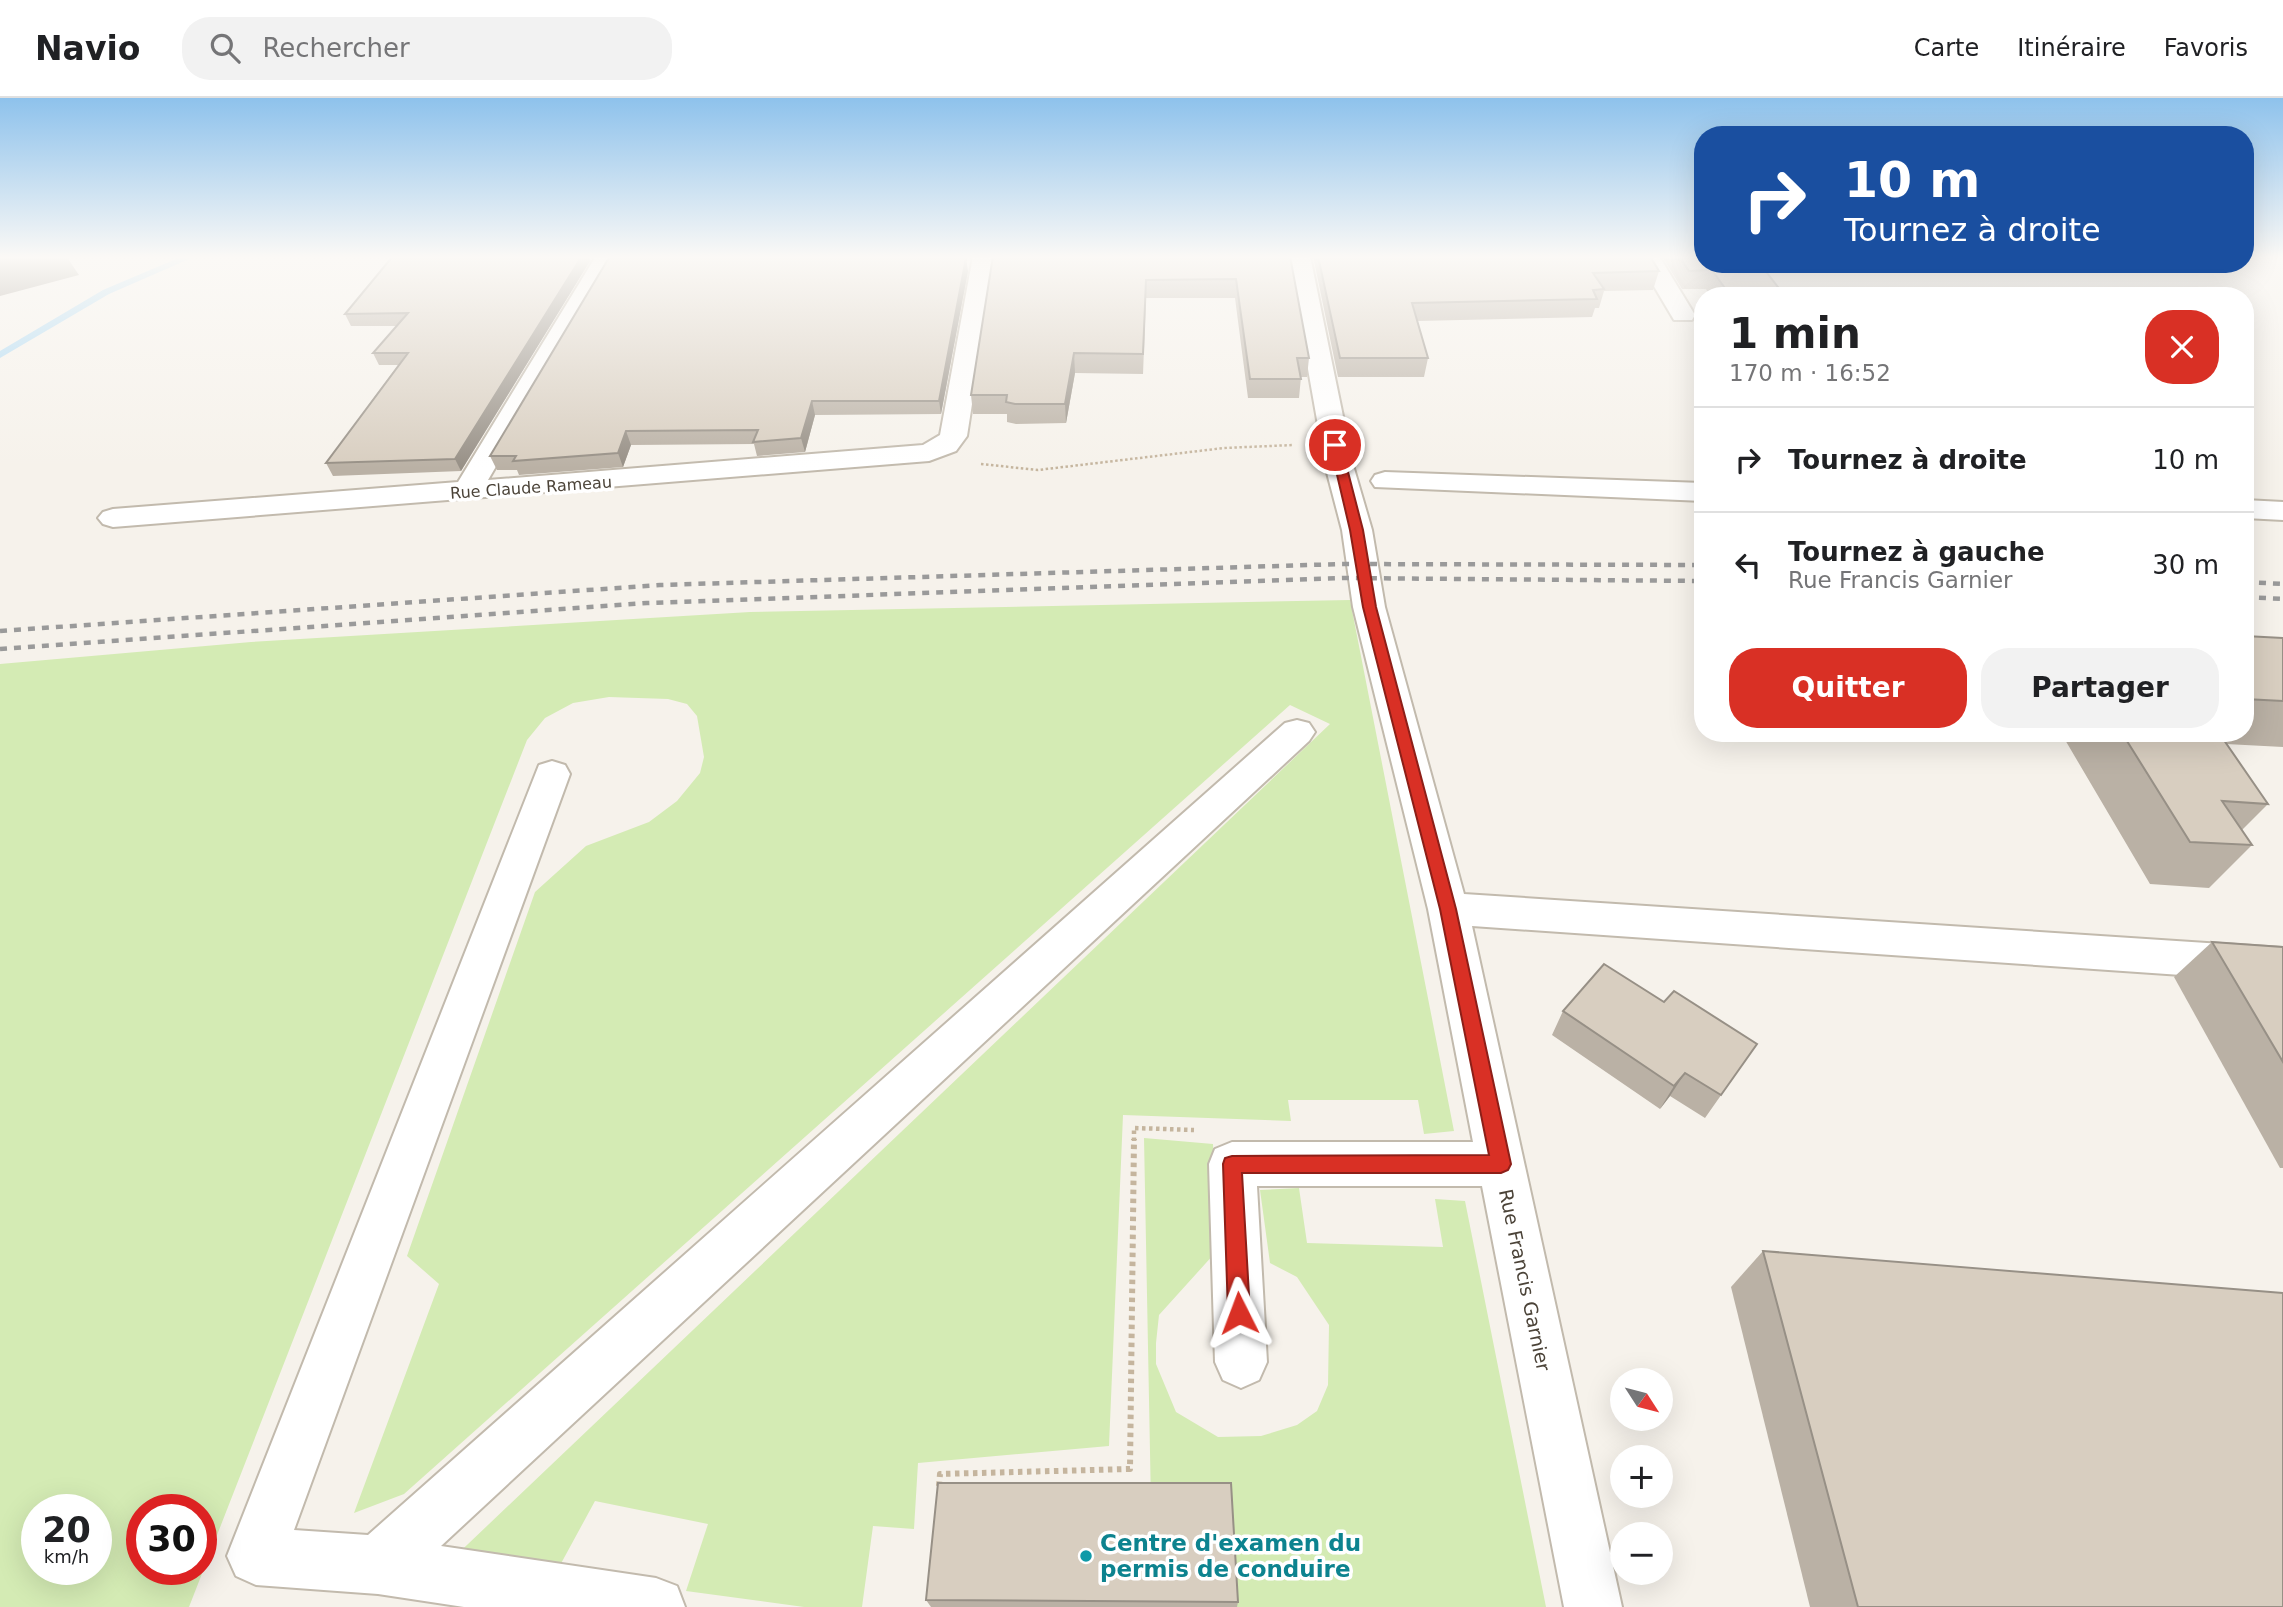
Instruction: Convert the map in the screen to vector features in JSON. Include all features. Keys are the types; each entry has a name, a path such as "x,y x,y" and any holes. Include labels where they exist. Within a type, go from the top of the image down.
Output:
{"street":[{"path":"466,492 566,326"},
{"path":"946,444 953,436 972,326"},
{"name":"Rue Francis Garnier","path":"1312,326 1335,445 1357,530 1369,607 1448,909 1593,1607"},
{"name":"Rue Claude Rameau","path":"113,518 921,454 946,444"},
{"path":"1385,481 1694,492"},
{"path":"2254,509 2283,510"},
{"path":"378,1564 1297,732"},
{"path":"551,774 256,1556 378,1564 593,1602 656,1607"},
{"path":"1448,909 2283,965"},
{"path":"1241,1362 1232,1164 1501,1164"}],"path":[{"path":"946,444 978,463 993,467 1038,470 1224,448 1335,445"},
{"path":"938,1501 940,1474 1130,1469 1134,1128 1200,1130"}],"green space":[{"path":"1350,600 1454,1131 1424,1134 1418,1100 1288,1100 1291,1121 1123,1115 1109,1446 918,1463 914,1529 873,1526 862,1607 804,1607 686,1591 708,1524 595,1501 558,1569 447,1564 1330,724 1290,705 404,1494 354,1513 439,1284 407,1256 535,892 586,846 649,822 677,801 700,773 704,757 697,716 687,704 668,699 609,697 573,703 545,718 527,740 217,1535 217,1494 126,1494 126,1585 198,1585 189,1607 0,1607 0,664 251,642 750,612"},
{"path":"1144,1138 1213,1144 1215,1253 1159,1315 1156,1364 1176,1412 1218,1437 1261,1436 1297,1425 1317,1411 1328,1385 1329,1325 1297,1277 1270,1263 1260,1190 1299,1188 1307,1243 1443,1247 1435,1199 1465,1201 1546,1607 1233,1607 1151,1504"}],"building":[{"path":"396,326 538,326 455,459 326,463 408,353 373,353"},
{"path":"568,326 953,326 939,401 812,401 801,438 753,442 758,430 626,431 618,453 513,461 516,456 490,456"},
{"path":"982,326 1144,326 1143,354 1074,353 1065,404 1015,404 1006,402 1007,395 971,395"},
{"path":"1243,326 1303,326 1309,358 1297,358 1301,379 1250,379"},
{"path":"1333,326 1419,326 1428,358 1340,358"},
{"path":"2254,636 2283,638 2283,701 2254,699"},
{"path":"2128,742 2225,742 2268,804 2222,801 2252,845 2190,842"},
{"path":"2212,942 2283,947 2283,1062"},
{"path":"1604,964 1664,1002 1674,991 1757,1044 1721,1095 1685,1073 1674,1086 1563,1011"},
{"path":"1763,1251 2283,1293 2283,1607 1858,1607"},
{"name":"Centre d'examen du permis de conduire","path":"938,1483 1231,1483 1238,1602 926,1600"}],"waterway":[{"path":"0,355 48,326"}],"railway":[{"path":"0,631 660,585 1342,564 1694,565"},
{"path":"0,649 647,603 1343,578 1694,581"},
{"path":"2254,582 2283,584"},
{"path":"2254,597 2283,599"}],"place":[{"name":"Centre d'examen du permis de conduire","path":"1086,1556"}],"route":[{"path":"1239,1313 1232,1164 1501,1164 1448,909 1369,607 1357,530 1335,445"}]}
